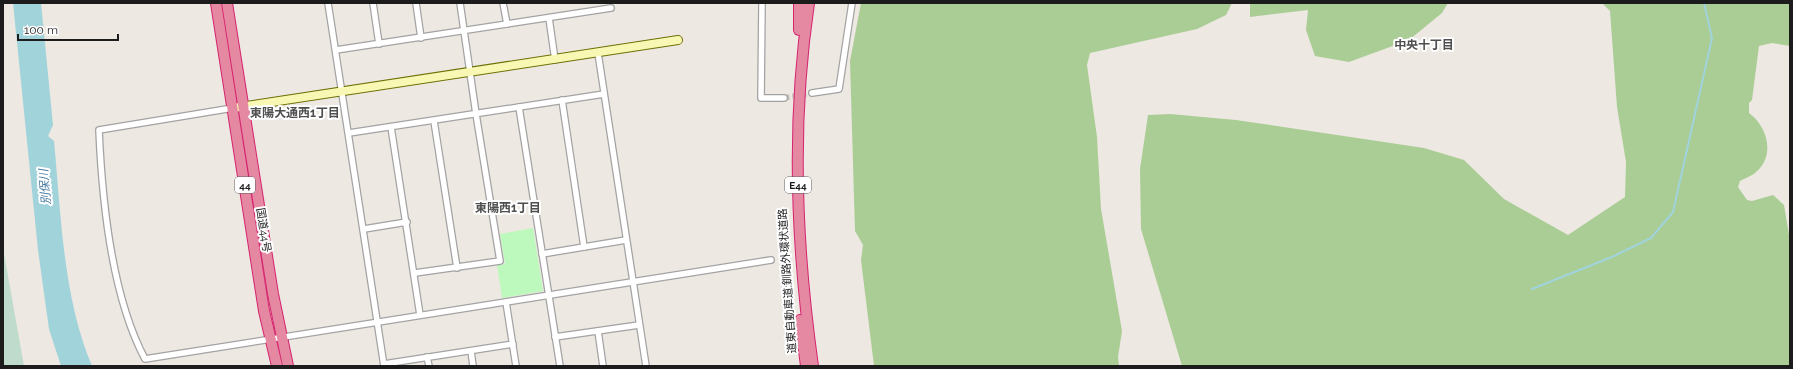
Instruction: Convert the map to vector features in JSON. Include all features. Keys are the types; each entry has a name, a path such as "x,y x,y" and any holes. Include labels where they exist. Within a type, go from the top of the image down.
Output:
{"highway":[{"name":"国道44号","path":"216,3 264,312 277,366"},
{"name":"国道44号","path":"227,3 281,337 288,366"},
{"path":"799,3 799,30"},
{"name":"道東自動車道;釧路外環状道路","path":"803,3 794,88 793,205 799,313 806,366"},
{"name":"道東自動車道;釧路外環状道路","path":"809,3 800,88 798,204 805,311 813,366"}],"street":[{"path":"328,3 384,365 513,344"},
{"path":"373,3 379,44"},
{"path":"416,3 421,38"},
{"path":"415,273 457,268 500,260 476,114 460,3"},
{"path":"504,3 507,24"},
{"path":"762,3 761,98 784,98"},
{"path":"812,93 839,88 852,3"},
{"path":"336,50 611,8"},
{"path":"549,18 555,60"},
{"path":"678,40 99,130 102,183 108,222 119,283 132,330 145,359 270,338 378,323 634,283 771,260"},
{"path":"598,53 646,366"},
{"path":"349,133 604,94"},
{"path":"562,100 584,247"},
{"path":"519,108 560,366"},
{"path":"434,121 457,268"},
{"path":"391,127 415,273 420,316"},
{"path":"364,229 406,222"},
{"path":"542,254 626,240"},
{"path":"506,302 516,366"},
{"path":"555,337 640,325"},
{"path":"598,331 603,366"},
{"path":"471,351 473,366"},
{"path":"427,357 429,366"}],"green space":[{"path":"861,3 1232,3 1226,15 1197,29 1090,53 1087,65 1097,137 1101,209 1122,331 1118,357 1119,366 874,366 861,260 863,245 855,231 850,61"},
{"path":"1250,3 1448,3 1442,13 1409,40 1349,62 1315,56 1306,30 1308,10 1250,17"},
{"path":"1602,3 1790,4 1790,46 1772,43 1759,46 1752,100 1749,103 1749,113 1760,125 1767,141 1766,157 1756,172 1740,181 1738,187 1747,200 1752,201 1773,195 1784,205 1790,241 1790,366 1182,366 1141,229 1140,169 1148,115 1170,114 1236,120 1424,148 1464,160 1504,199 1568,235 1625,197 1626,162 1617,107 1610,11"},
{"path":"533,228 543,291 502,298 497,265 505,264 500,234"},
{"path":"3,248 24,366 3,366"}],"water":[{"name":"別保川","path":"13,3 41,3 53,125 48,136 54,141 61,226 69,284 82,340 92,366 61,366 49,329 38,250"}],"waterway":[{"path":"1532,289 1612,257 1651,238 1673,212 1712,38 1704,3"}],"tunnel":[{"path":"784,98 812,93"}],"district":[{"name":"中央十丁目","path":"1424,45"},
{"name":"東陽大通西1丁目","path":"295,113"},
{"name":"東陽西1丁目","path":"508,208"}]}
